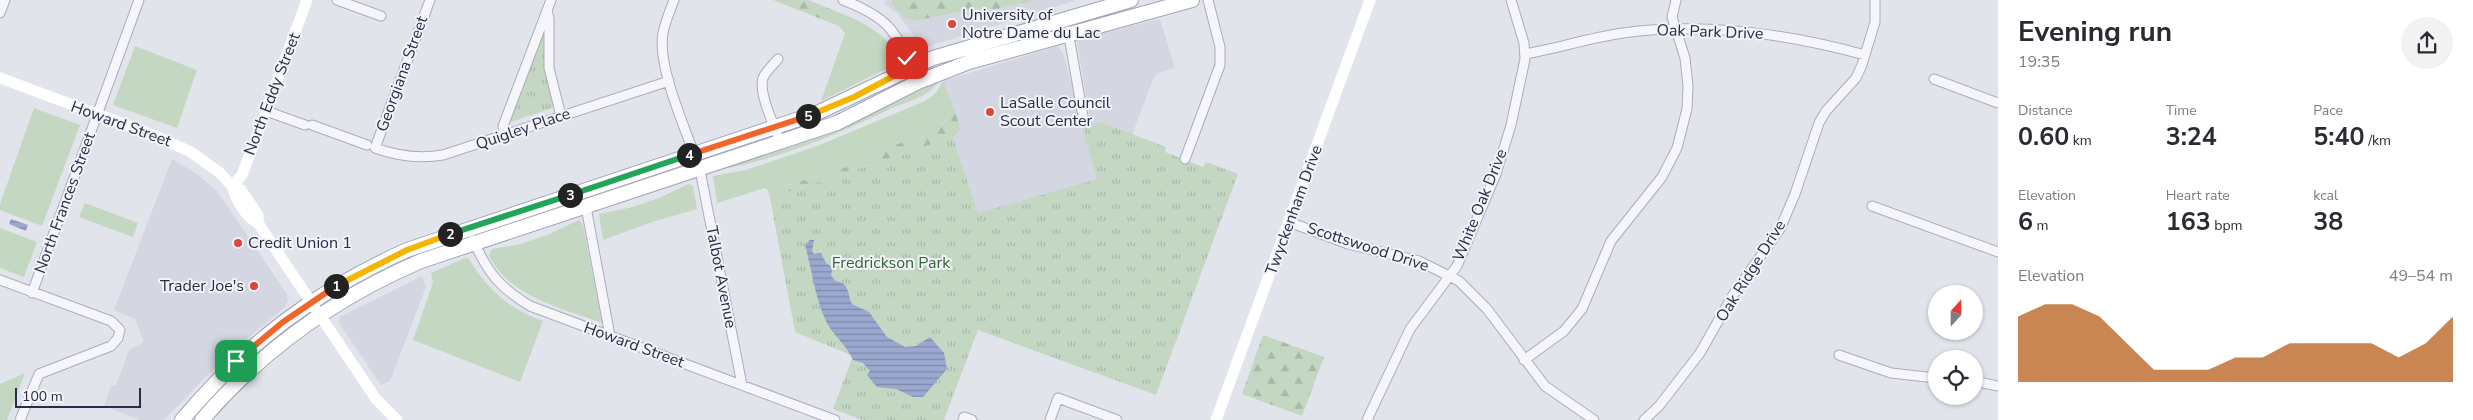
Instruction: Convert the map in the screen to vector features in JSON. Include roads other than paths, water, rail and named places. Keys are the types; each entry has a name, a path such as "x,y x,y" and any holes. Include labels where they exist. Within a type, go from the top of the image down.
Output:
{"main road":[{"path":"182,420 227,370 256,342 311,302 377,264 468,228 775,127 836,105 911,67 963,48 1131,0"},
{"path":"202,420 244,375 293,334 348,297 385,277 421,262 837,123 918,82 969,62 1192,0"}],"street":[{"path":"0,13 4,0"},
{"name":"North Frances Street","path":"32,292 139,0"},
{"name":"North Eddy Street","path":"232,186 242,175 307,0"},
{"path":"337,0 381,16"},
{"name":"Georgiana Street","path":"371,147 430,0"},
{"path":"504,136 503,126 551,0"},
{"path":"674,0 663,34 662,47 670,81 694,154"},
{"path":"843,0 862,4 893,31 918,82"},
{"path":"1185,159 1220,65 1220,47 1208,0"},
{"name":"Twyckenham Drive","path":"1216,420 1370,0"},
{"name":"White Oak Drive","path":"1367,420 1402,342 1418,315 1450,275 1469,239 1496,174 1511,125 1525,54 1511,0"},
{"path":"1524,360 1564,331 1582,309 1611,241 1662,177 1677,148 1687,109 1688,86 1685,58 1672,17 1676,0"},
{"name":"Oak Ridge Drive","path":"1644,420 1675,386 1700,353 1733,295 1780,229 1796,194 1819,123 1826,111 1856,78 1875,22 1875,0"},
{"path":"547,10 549,19 549,68 561,116"},
{"path":"1065,18 1084,122"},
{"name":"Oak Park Drive","path":"1525,54 1598,37 1676,29 1723,29 1775,34 1865,55"},
{"path":"778,59 766,73 762,86 780,142"},
{"name":"Howard Street","path":"0,78 158,137 191,152 220,173 232,186 234,195 250,219 258,223 376,399 397,420"},
{"path":"1934,79 1998,103"},
{"name":"Quigley Place","path":"266,111 371,147 406,156 434,156 504,136 670,81"},
{"name":"Talbot Avenue","path":"700,170 742,385"},
{"path":"1872,206 1998,252"},
{"path":"586,207 610,336"},
{"name":"Scottswood Drive","path":"1289,222 1348,244 1419,261 1450,275 1466,286 1487,309 1545,386 1594,420"},
{"name":"Howard Street","path":"468,228 483,263 497,282 511,295 544,312 835,420"},
{"path":"0,280 111,321 120,330 118,338 111,346 39,374 20,420"},
{"path":"1839,356 1891,373 1928,377"},
{"path":"1983,383 1998,386"},
{"path":"1050,420 1058,398 1117,420"},
{"path":"963,420 964,417 972,420"}],"water":[{"path":"11,219 28,225 26,231 9,224"},
{"path":"810,240 814,240 812,251 814,254 821,253 826,263 833,268 831,275 835,281 846,286 852,304 869,312 887,337 905,347 916,346 930,337 944,353 947,369 923,397 913,397 896,389 877,387 867,375 870,371 863,363 853,360 832,331 822,312 816,293 805,245"}],"place":[{"name":"University of Notre Dame du Lac","path":"952,24"},
{"name":"LaSalle Council Scout Center","path":"990,112"},
{"name":"Credit Union 1","path":"238,243"},
{"name":"Trader Joe's","path":"254,286"}],"park label":[{"name":"Fredrickson Park","path":"891,263"}]}
